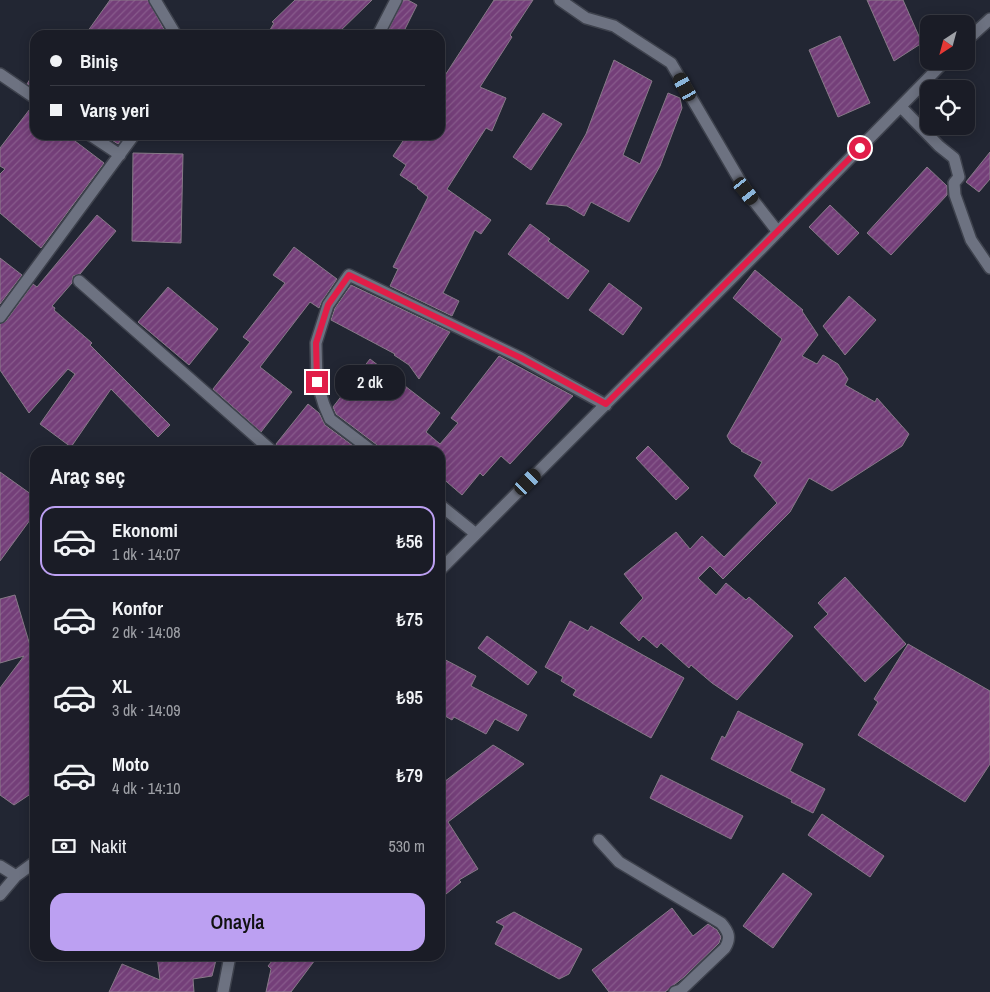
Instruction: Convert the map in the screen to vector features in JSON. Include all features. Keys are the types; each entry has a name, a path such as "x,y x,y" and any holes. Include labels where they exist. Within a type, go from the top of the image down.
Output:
{"street":[{"path":"155,0 173,30"},
{"path":"381,30 396,0"},
{"path":"560,0 586,18 614,26 671,63 746,191 778,232"},
{"path":"975,33 990,19"},
{"path":"445,565 778,232 936,70"},
{"path":"0,74 30,95"},
{"path":"901,107 939,146 954,158 959,176 954,183 955,195 971,240 990,268"},
{"path":"98,140 120,155"},
{"path":"0,317 130,140"},
{"path":"366,446 330,418 317,382 316,343 328,305 349,275 521,358 606,404"},
{"path":"79,281 266,446"},
{"path":"445,509 476,534"},
{"path":"599,840 619,862 721,923 728,930 729,941 725,948 681,990 674,992"},
{"path":"0,866 16,876"},
{"path":"0,894 16,876 30,866"},
{"path":"223,992 229,961"}],"building":[{"path":"110,0 148,0 164,30 89,30"},
{"path":"295,0 372,0 341,30 270,30 274,23 272,22"},
{"path":"403,0 408,0 417,5 404,30 388,30"},
{"path":"494,0 533,0 480,87 506,98 492,131 486,128 447,189 491,220 481,234 475,230 443,293 459,301 452,316 390,286 398,269 393,267 428,197 418,187 400,175 406,165 393,156 404,140 445,140 445,75"},
{"path":"867,0 903,0 920,38 920,44 894,61"},
{"path":"840,36 870,103 838,117 809,50"},
{"path":"614,60 652,81 623,155 640,164 668,93 680,98 682,108 660,166 629,222 591,202 584,216 567,206 546,204 586,134"},
{"path":"30,109 30,140 76,140 104,163 41,248 0,213 0,174 5,169 0,166 0,148"},
{"path":"543,113 562,124 531,170 513,157"},
{"path":"112,140 121,140 118,144"},
{"path":"990,152 990,179 979,192 966,182"},
{"path":"133,153 183,154 181,243 132,241"},
{"path":"927,167 947,186 947,195 891,255 867,233"},
{"path":"830,205 859,233 838,255 809,227"},
{"path":"97,215 116,231 80,274 73,276 72,283 52,306 55,308 54,310 92,343 90,345 170,425 158,437 111,389 72,446 40,424 75,374 68,369 29,413 0,370 0,324 6,321 33,284 37,287"},
{"path":"530,224 550,239 548,241 589,271 568,299 508,254"},
{"path":"294,247 337,279 319,308 310,302 260,367 292,392 261,432 213,389 250,342 243,337 285,283 273,275"},
{"path":"0,258 22,275 0,304"},
{"path":"755,270 803,310 818,335 802,356 817,364 823,355 838,364 848,379 845,385 875,402 877,398 909,434 902,446 832,491 809,478 790,512 723,579 710,566 698,578 716,595 726,583 746,600 749,597 793,636 737,700 712,683 691,665 689,668 661,643 657,648 643,636 639,641 620,623 643,598 624,574 676,532 690,549 702,536 724,557 777,503 754,476 762,462 741,451 731,443 727,436 782,339 733,298"},
{"path":"609,283 642,308 623,335 589,310"},
{"path":"351,285 450,332 419,379 409,365 395,354 331,320 335,308"},
{"path":"168,287 218,329 189,365 138,322"},
{"path":"849,296 876,320 845,355 823,326"},
{"path":"499,356 573,396 510,464 501,456 483,476 480,473 462,495 445,480 445,446 377,446 336,414 333,407 370,359 440,413 426,432 440,444 458,423 451,418"},
{"path":"308,404 319,413 325,425 353,446 277,446 276,444"},
{"path":"648,446 689,488 676,500 636,458"},
{"path":"0,472 30,493 30,520 0,561"},
{"path":"845,577 906,644 865,682 814,627 828,614 818,603"},
{"path":"15,595 30,645 30,794 14,805 0,795 0,688 24,656 0,663 0,599"},
{"path":"570,621 588,631 591,626 684,678 651,738 573,695 576,690 561,681 563,677 545,667"},
{"path":"487,636 537,672 528,685 478,648"},
{"path":"908,644 990,691 990,764 965,802 858,735 878,702 874,699"},
{"path":"445,660 476,676 471,686 527,715 518,731 495,719 486,734 454,717 452,720 445,716"},
{"path":"738,711 803,744 790,771 825,789 813,813 791,802 792,800 711,759 722,736 725,738"},
{"path":"493,745 524,764 448,822 478,869 459,880 461,882 446,894 445,892 445,781"},
{"path":"661,775 743,816 731,839 650,798"},
{"path":"822,814 884,856 870,877 808,835"},
{"path":"783,873 812,894 773,948 743,926"},
{"path":"672,908 693,936 708,924 717,930 721,937 719,943 684,977 665,992 609,992 592,970"},
{"path":"514,912 582,949 569,974 559,979 495,944 504,926 496,922"},
{"path":"158,961 216,961 212,976 193,979 194,992 109,992 122,964 160,980"},
{"path":"272,961 314,961 291,992 266,992 271,969 268,966"}],"route":[{"path":"317,382 316,343 328,305 349,275 521,358 606,404 770,241 860,148"}]}
